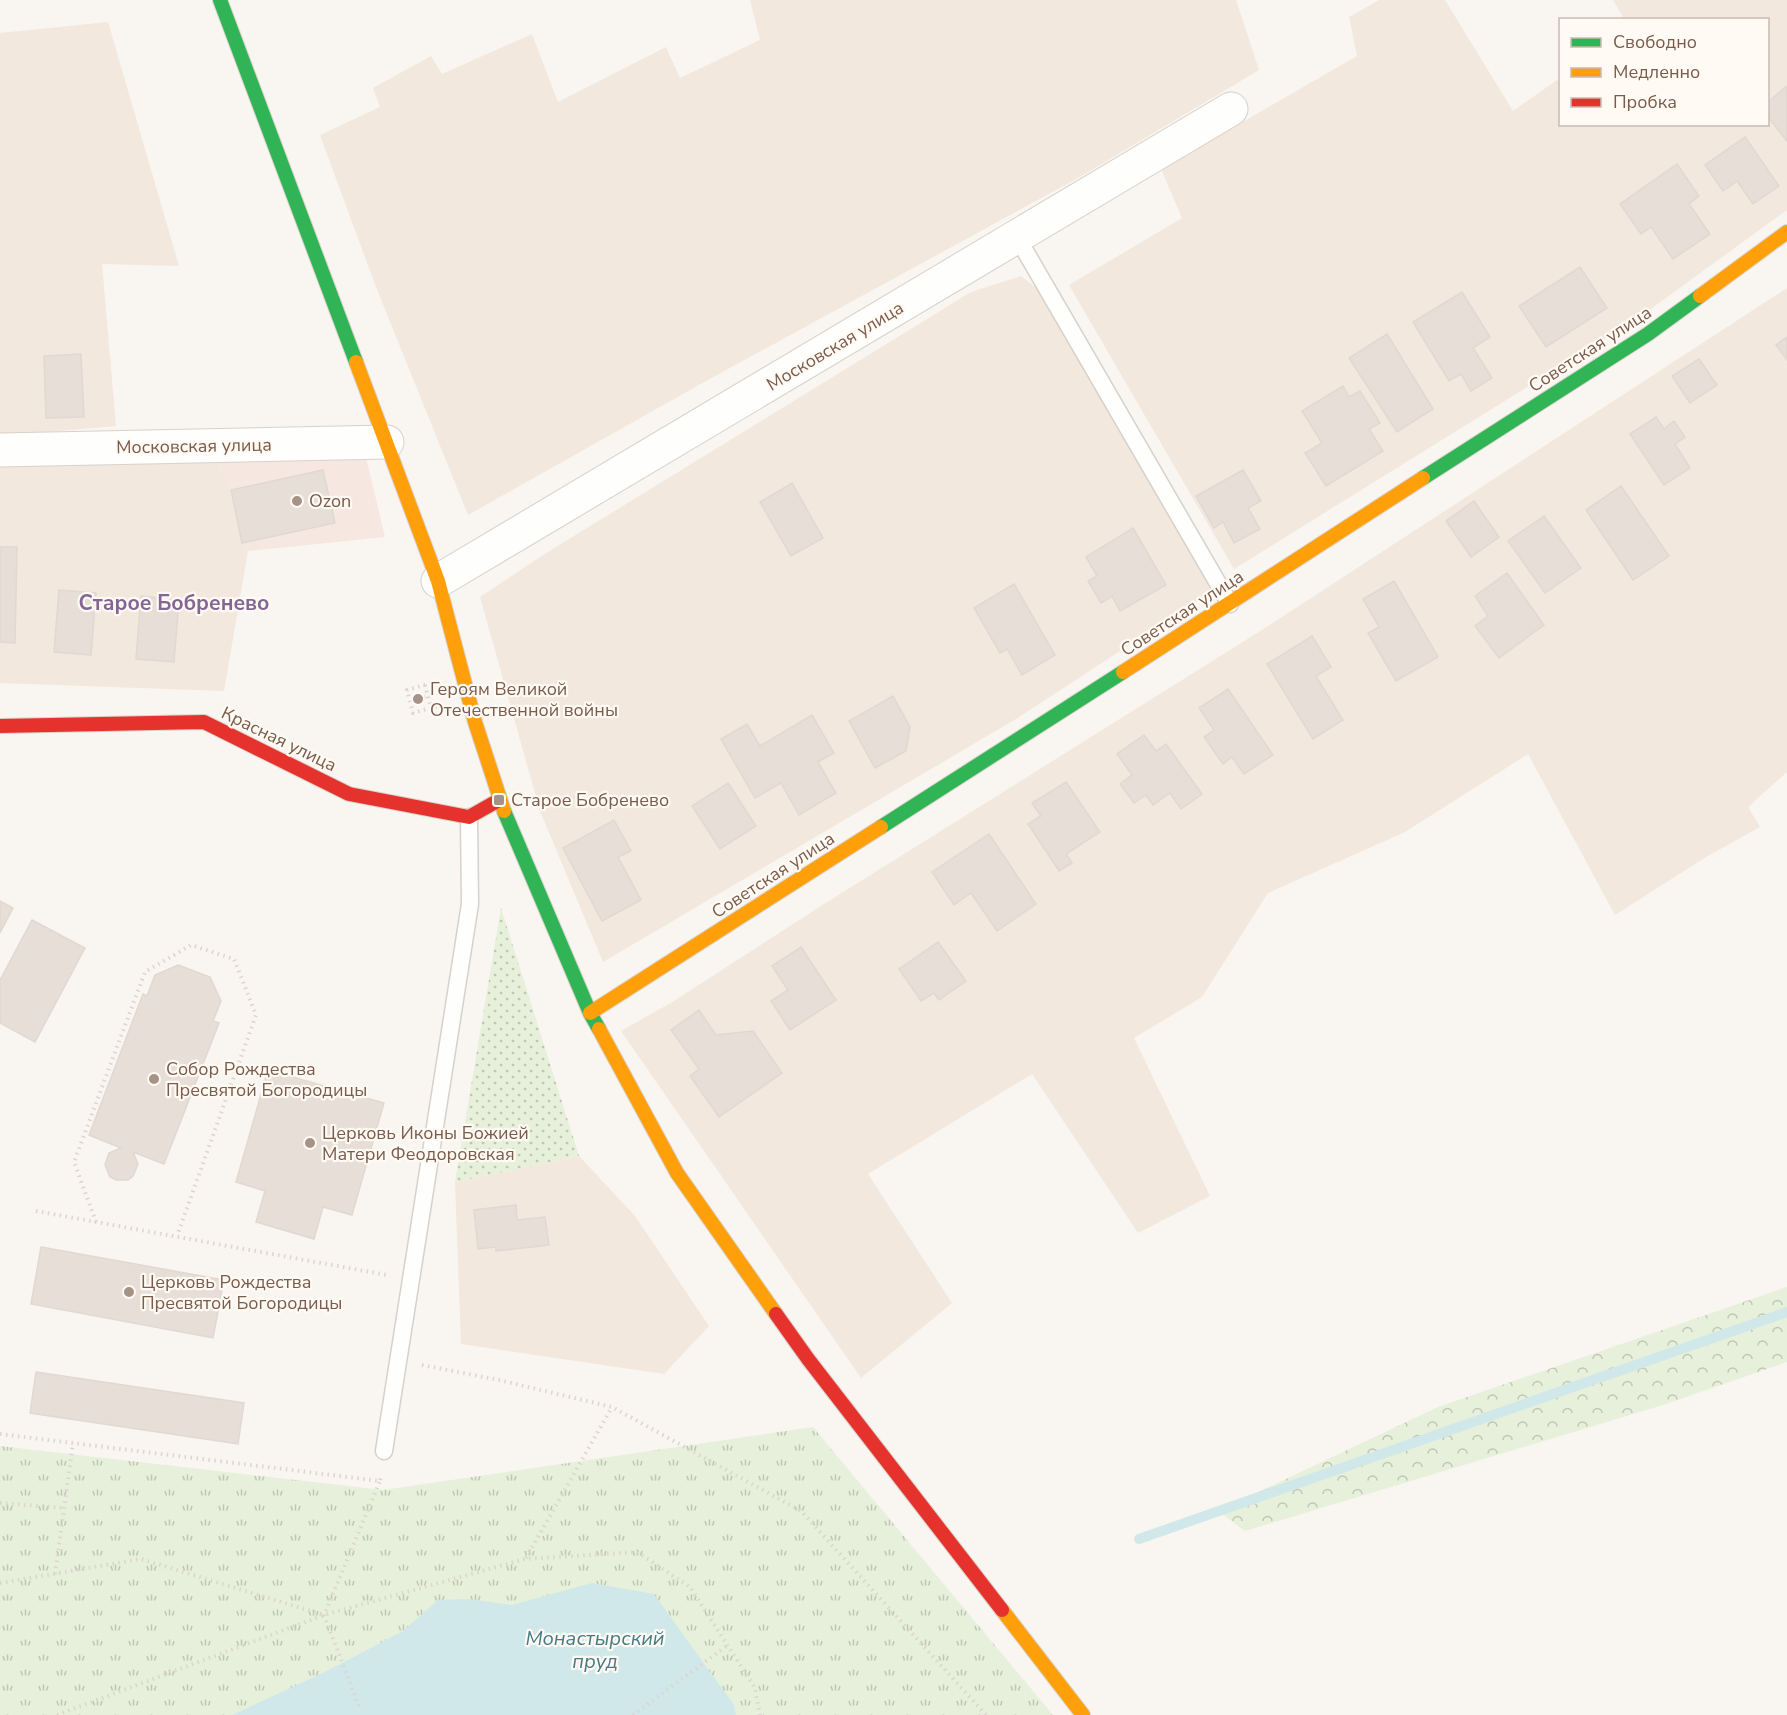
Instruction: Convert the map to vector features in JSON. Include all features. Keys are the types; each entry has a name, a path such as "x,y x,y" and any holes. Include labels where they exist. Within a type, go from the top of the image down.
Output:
{"street":[{"path":"220,0 438,581 498,800 590,1013 677,1173 808,1359 1078,1709"},
{"name":"Московская улица","path":"438,581 1231,109"},
{"name":"Советская улица","path":"590,1013 1648,334 1787,232"},
{"name":"Московская улица","path":"0,450 387,442"},
{"name":"Красная улица","path":"0,726 204,722 349,794 470,817"},
{"path":"470,817 498,800"}],"lane":[{"path":"1017,237 1230,604"},
{"path":"384,1451 470,904 470,817"},
{"path":"1058,1715 1078,1709"}],"path":[{"path":"425,685 431,708"},
{"path":"96,1222 74,1162 145,972 191,945 234,959 256,1015 177,1236"},
{"path":"36,1211 411,1279"},
{"path":"399,1360 499,1380 612,1407 801,1510 986,1715"},
{"path":"525,1559 612,1407"},
{"path":"0,1434 381,1481"},
{"path":"55,1574 73,1443"},
{"path":"359,1706 324,1615 381,1481 384,1451"},
{"path":"0,1503 64,1508"},
{"path":"57,1715 324,1615 525,1559 637,1552 690,1587 755,1688 760,1715"},
{"path":"0,1583 141,1559 324,1615"},
{"path":"633,1715 728,1645"}],"shaded area":[{"path":"750,0 1236,0 1259,70 1078,178 706,381 468,515 376,287 320,135 380,107 373,88 431,56 442,74 532,34 558,102 666,47 680,78 760,40"},
{"path":"1379,0 1445,0 1513,111 1559,79 1559,126 1769,126 1769,18 1623,18 1613,0 1787,0 1787,210 1637,319 1234,569 1069,285 1182,218 1161,169 1357,56 1349,17"},
{"path":"108,22 179,266 102,264 116,426 0,436 0,33"},
{"path":"1021,276 1039,290 1215,589 1016,719 603,962 540,811 480,597 543,555 971,292"},
{"path":"1787,288 1787,772 1748,807 1760,827 1706,857 1615,915 1528,754 1405,832 1268,893 1202,997 1134,1038 1210,1196 1138,1233 1032,1074 868,1174 952,1303 861,1378 621,1031 674,1001 824,904 1262,630"},
{"path":"365,453 385,537 248,551 242,543 231,490 214,458"},
{"path":"214,458 231,490 242,543 248,551 224,691 0,683 0,461"},
{"path":"579,1156 635,1216 709,1326 664,1374 461,1344 455,1182"}],"green space":[{"path":"501,908 579,1156 455,1182"},
{"path":"1787,1287 1787,1362 1663,1405 1245,1531 1218,1511 1438,1407"},
{"path":"813,1427 1053,1715 0,1715 0,1446 383,1490"}],"water":[{"name":"Монастырский пруд","path":"592,1583 654,1594 734,1705 736,1715 232,1715 325,1672 403,1631 438,1600 469,1599 512,1605"}],"building":[{"path":"1787,86 1787,141 1769,118 1769,101"},
{"path":"1745,137 1779,186 1753,204 1737,181 1723,191 1705,165"},
{"path":"1677,164 1699,196 1689,204 1710,234 1673,259 1651,227 1641,234 1620,204"},
{"path":"1580,267 1607,308 1546,347 1519,306"},
{"path":"1462,292 1490,337 1473,348 1492,378 1471,391 1461,374 1449,381 1413,322"},
{"path":"1387,334 1433,409 1397,432 1349,358"},
{"path":"1787,337 1787,360 1776,345"},
{"path":"81,354 84,417 46,418 44,356"},
{"path":"1699,359 1717,385 1690,403 1672,376"},
{"path":"1343,386 1349,397 1360,391 1380,423 1369,429 1383,451 1326,486 1305,453 1322,443 1302,411"},
{"path":"1656,417 1664,429 1674,421 1685,437 1675,444 1690,468 1664,485 1630,434"},
{"path":"323,470 335,523 242,543 231,490"},
{"path":"1243,470 1261,501 1248,508 1260,529 1234,543 1223,522 1214,528 1196,496"},
{"path":"792,483 823,538 791,556 760,502"},
{"path":"1621,486 1669,556 1633,580 1586,510"},
{"path":"1474,501 1499,537 1471,557 1446,521"},
{"path":"1544,516 1581,568 1545,593 1508,541"},
{"path":"1133,528 1166,585 1120,611 1112,596 1101,603 1088,581 1097,576 1086,557"},
{"path":"0,547 17,547 15,643 0,642"},
{"path":"1507,573 1544,625 1499,658 1475,626 1488,616 1475,596"},
{"path":"1394,581 1438,657 1396,681 1368,633 1379,627 1363,599"},
{"path":"1014,584 1055,655 1022,675 1007,649 1000,653 974,608"},
{"path":"59,590 96,593 91,655 54,652"},
{"path":"141,596 179,600 174,662 136,659"},
{"path":"1312,636 1331,667 1316,676 1343,720 1313,739 1267,664"},
{"path":"1228,689 1273,755 1244,774 1232,757 1223,764 1204,737 1214,730 1199,708"},
{"path":"893,696 910,727 906,751 875,768 849,721"},
{"path":"812,715 834,753 818,762 836,793 799,815 781,783 755,798 721,739 747,724 760,746"},
{"path":"1144,735 1156,751 1166,744 1202,794 1181,809 1170,793 1153,805 1146,795 1134,803 1120,784 1132,775 1117,754"},
{"path":"1066,782 1100,832 1066,854 1072,863 1059,871 1028,824 1041,816 1032,803"},
{"path":"728,783 756,826 720,849 692,806"},
{"path":"614,820 631,851 618,857 641,900 602,921 563,848"},
{"path":"989,834 1036,904 997,931 971,893 954,905 932,872"},
{"path":"0,901 13,908 0,933"},
{"path":"32,920 85,948 35,1042 0,1023 0,980"},
{"path":"938,942 966,981 939,1000 934,993 921,1001 899,969"},
{"path":"801,947 836,1000 790,1030 771,1001 788,990 772,966"},
{"name":"Собор Рождества Пресвятой Богородицы","path":"178,965 210,977 221,1001 213,1021 219,1023 164,1164 133,1152 138,1164 133,1176 128,1180 116,1180 110,1177 105,1165 109,1153 121,1148 89,1135 143,994 147,996 155,975"},
{"path":"699,1010 716,1035 753,1031 782,1073 719,1117 690,1076 699,1069 671,1030"},
{"name":"Церковь Иконы Божией Матери Феодоровская","path":"268,1070 384,1103 352,1215 323,1207 314,1239 256,1222 265,1191 236,1182"},
{"path":"516,1205 517,1220 545,1217 549,1245 496,1251 496,1247 478,1249 474,1210"},
{"path":"41,1247 224,1280 213,1338 31,1304"},
{"path":"36,1372 244,1403 238,1444 30,1413"}],"waterway":[{"path":"1139,1539 1787,1312"}],"traffic: fast":[{"path":"220,0 356,362"},
{"path":"1423,478 1648,334 1700,296"},
{"path":"881,827 1123,672"},
{"path":"504,811 590,1013 599,1029"}],"traffic: slow":[{"path":"1700,296 1787,232"},
{"path":"356,362 438,581 475,722 504,811"},
{"path":"1123,672 1423,478"},
{"path":"590,1013 881,827"},
{"path":"599,1029 677,1173 776,1314"},
{"path":"1002,1610 1083,1715"}],"traffic: jam":[{"path":"0,726 204,722 349,794 469,817 499,800"},
{"path":"776,1314 808,1359 1002,1610"}],"place":[{"name":"Ozon","path":"297,501"},
{"name":"Героям Великой Отечественной войны","path":"418,699"},
{"name":"Старое Бобренево","path":"499,800"},
{"name":"Собор Рождества Пресвятой Богородицы","path":"154,1079"},
{"name":"Церковь Иконы Божией Матери Феодоровская","path":"310,1143"},
{"name":"Церковь Рождества Пресвятой Богородицы","path":"129,1292"}],"district":[{"name":"Старое Бобренево","path":"174,603"}]}
